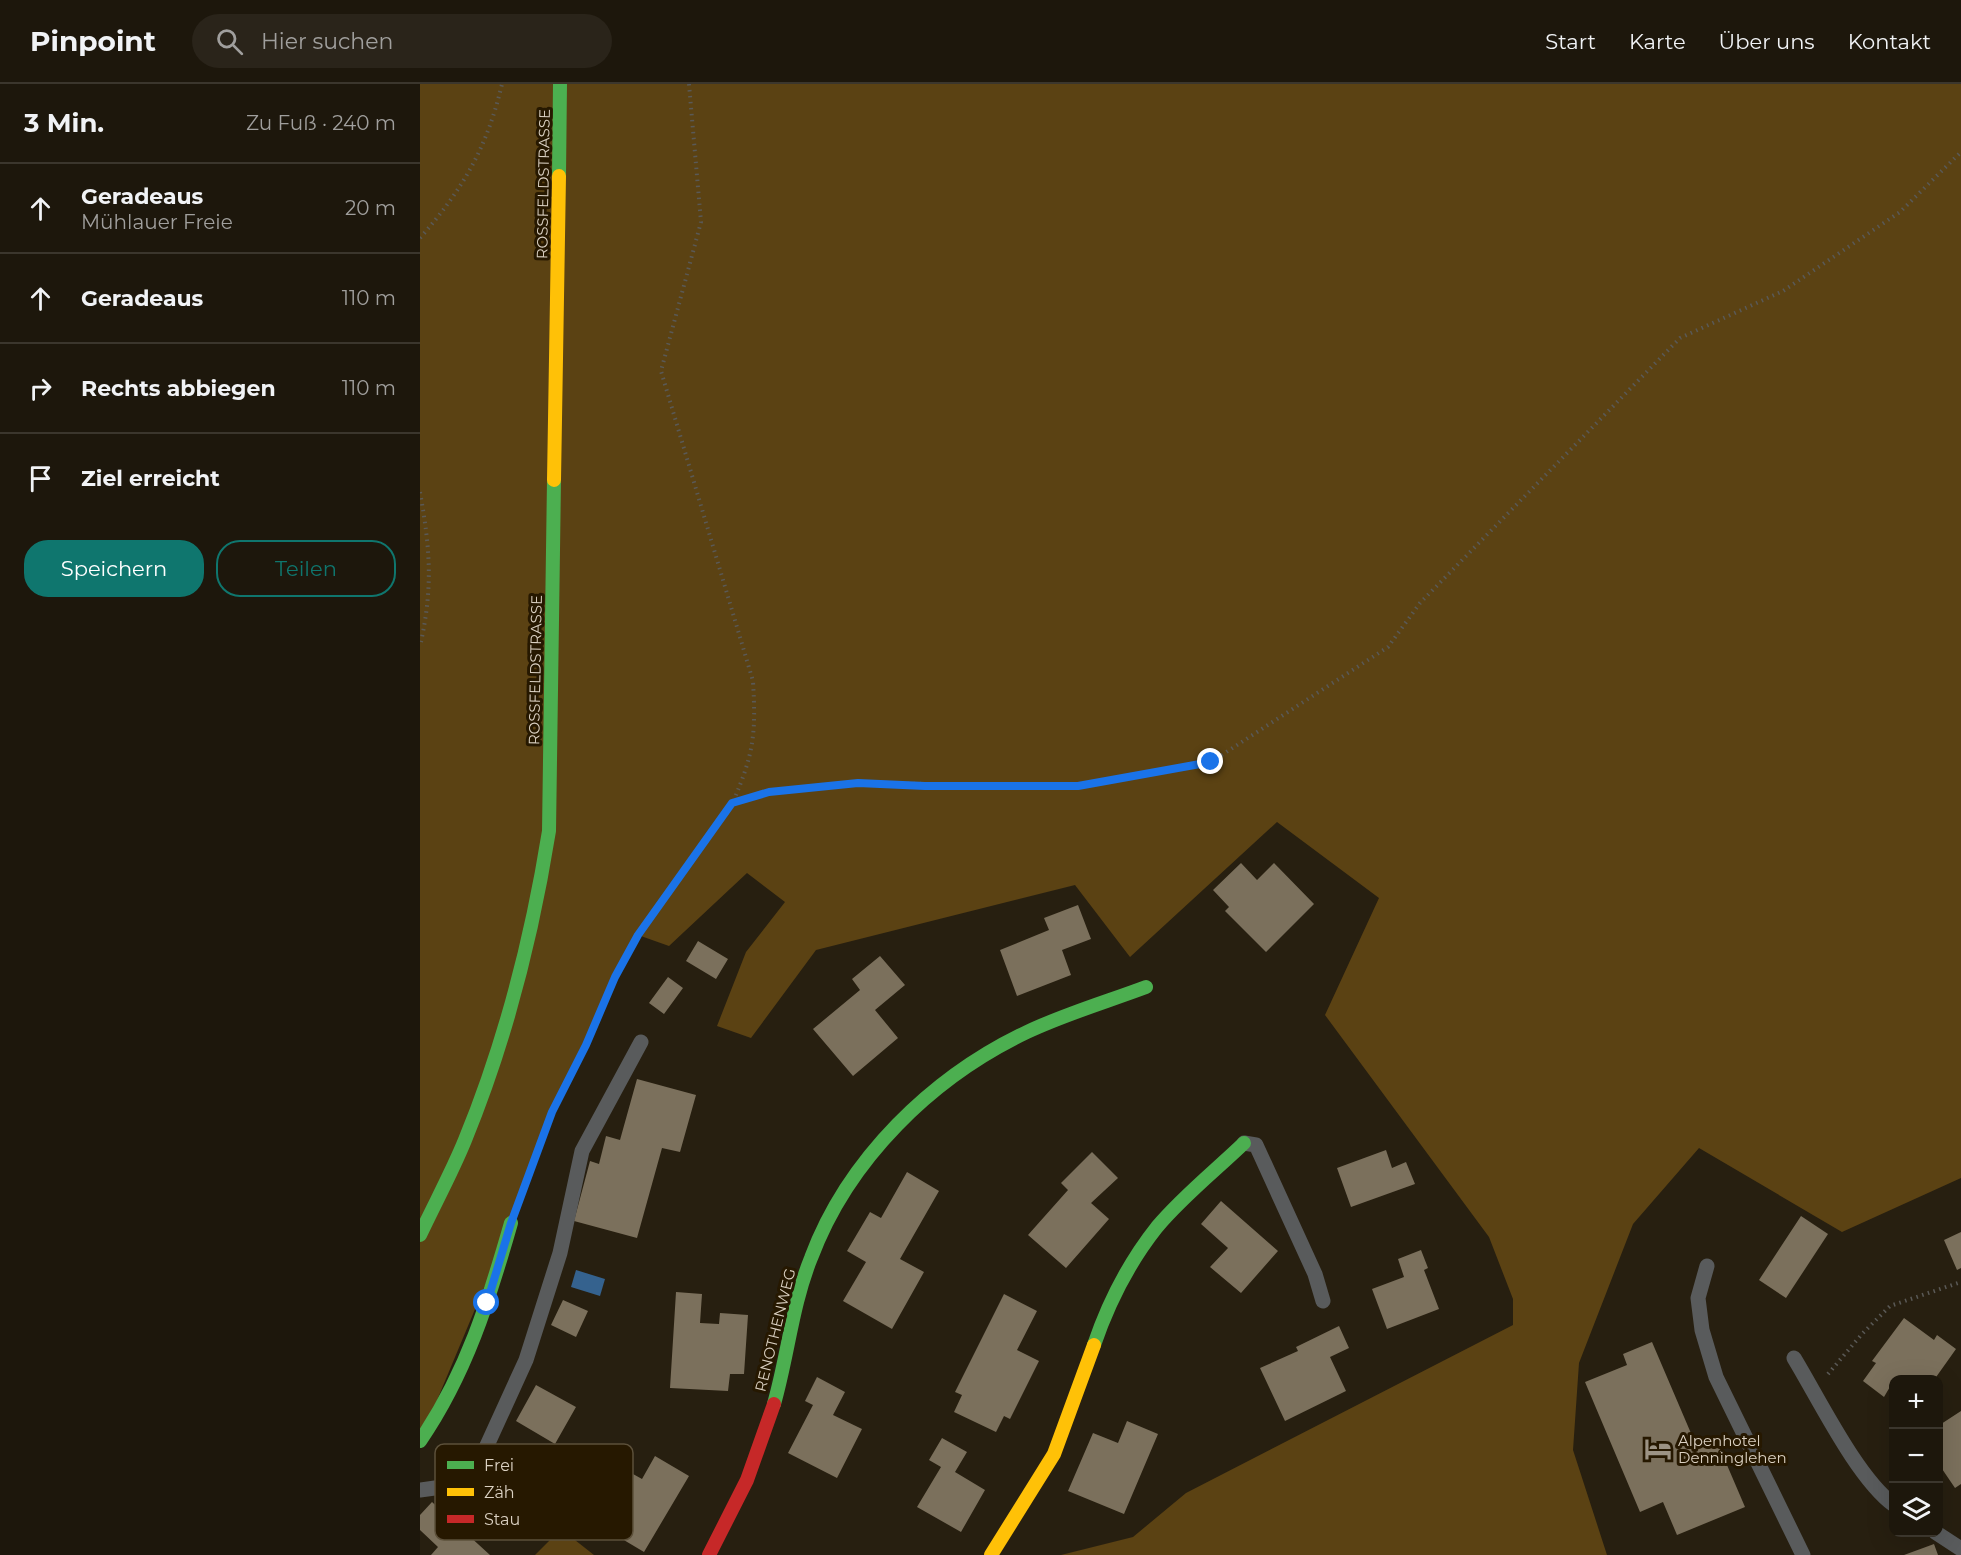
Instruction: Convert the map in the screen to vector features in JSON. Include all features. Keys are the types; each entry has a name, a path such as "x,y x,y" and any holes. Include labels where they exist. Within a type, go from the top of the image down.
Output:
{"street":[{"name":"ROSSFELDSTRASSE","path":"420,1235 470,1127 491,1063 537,910 549,831 560,84"},
{"name":"RENOTHENWEG","path":"709,1555 742,1495 759,1449 775,1400 797,1299 810,1257 831,1214 858,1174 914,1110 949,1079 986,1054 1026,1033 1146,987"},
{"path":"991,1555 1054,1454 1102,1322 1136,1257 1158,1226 1244,1143"},
{"path":"420,1441 459,1377 487,1303 511,1223"}],"lane":[{"path":"488,1444 526,1360 560,1253 582,1151 641,1042"},
{"path":"1244,1143 1256,1145 1315,1274 1323,1301"},
{"path":"1707,1266 1698,1298 1702,1330 1716,1377 1803,1555"},
{"path":"1794,1359 1860,1467 1889,1501"},
{"path":"420,1490 435,1488"},
{"path":"1942,1537 1961,1548"}],"path":[{"path":"420,238 458,192 476,163 494,117 502,84"},
{"path":"511,1223 552,1112 586,1045 615,977 638,935 732,803 748,765 756,728 753,681 661,371 701,222 689,84"},
{"path":"732,803 769,792 858,783 925,786 1078,786 1211,762 1388,646 1420,603 1680,338 1783,291 1900,212 1961,152"},
{"path":"420,492 430,573 429,602 420,643"},
{"path":"1814,1391 1862,1334 1890,1306 1961,1282"}],"shaded area":[{"path":"420,84 1961,84 1961,1178 1842,1232 1699,1148 1633,1224 1579,1363 1573,1450 1607,1555 1061,1555 1133,1537 1186,1493 1513,1325 1513,1299 1489,1237 1325,1015 1379,898 1277,822 1130,957 1075,885 816,950 751,1038 717,1026 746,952 785,902 747,873 669,946 638,935 615,977 586,1045 552,1112 511,1223 420,1441"},
{"path":"550,1540 575,1540 594,1555 535,1555"}],"water":[{"path":"576,1270 605,1279 600,1296 571,1287"}],"building":[{"path":"1241,863 1257,880 1274,863 1314,904 1266,952 1225,911 1229,907 1213,890"},
{"path":"1078,905 1091,939 1062,950 1071,975 1017,996 1000,950 1049,930 1044,918"},
{"path":"698,941 728,959 716,979 686,961"},
{"path":"880,956 905,985 875,1010 898,1038 853,1076 813,1029 860,990 852,979"},
{"path":"668,977 683,988 664,1014 649,1003"},
{"path":"637,1079 696,1095 680,1152 662,1148 637,1238 574,1221 590,1161 599,1164 606,1136 620,1140"},
{"path":"1386,1150 1392,1168 1406,1162 1415,1184 1351,1207 1337,1168"},
{"path":"1092,1152 1118,1178 1091,1203 1109,1219 1066,1268 1028,1235 1068,1190 1061,1183"},
{"path":"907,1172 939,1191 900,1259 924,1272 892,1329 843,1301 866,1262 847,1251 870,1212 881,1218"},
{"path":"1221,1201 1278,1251 1241,1293 1210,1267 1228,1248 1201,1224"},
{"path":"1801,1216 1828,1234 1786,1298 1759,1280"},
{"path":"1961,1232 1961,1268 1957,1270 1944,1240"},
{"path":"1421,1250 1428,1268 1424,1270 1439,1309 1387,1329 1372,1289 1404,1277 1398,1259"},
{"path":"676,1292 702,1294 700,1323 719,1324 720,1313 748,1315 744,1374 730,1374 728,1391 670,1388"},
{"path":"1004,1294 1037,1311 1017,1350 1039,1361 1010,1419 1004,1416 996,1432 954,1412 962,1395 955,1392"},
{"path":"563,1300 588,1311 576,1337 551,1325"},
{"path":"1904,1318 1934,1340 1937,1335 1956,1349 1938,1375 1889,1375 1889,1388 1884,1397 1863,1381 1876,1363 1872,1361"},
{"path":"1339,1326 1349,1348 1330,1357 1346,1391 1285,1421 1260,1368 1298,1351 1296,1347"},
{"path":"1652,1342 1696,1445 1715,1437 1745,1507 1677,1535 1663,1502 1640,1512 1585,1382 1627,1365 1623,1354"},
{"path":"817,1377 845,1392 833,1415 862,1429 837,1478 788,1453 813,1405 805,1401"},
{"path":"536,1385 576,1407 555,1444 516,1421"},
{"path":"1961,1411 1961,1484 1955,1488 1943,1470 1943,1423"},
{"path":"1127,1421 1158,1434 1124,1514 1068,1491 1093,1433 1118,1443"},
{"path":"942,1438 967,1452 955,1472 985,1490 961,1532 917,1507 941,1467 929,1460"},
{"path":"655,1456 689,1476 644,1552 624,1540 633,1540 633,1474 642,1479"},
{"path":"432,1502 435,1505 435,1540 474,1540 490,1555 431,1555 438,1547 420,1530 420,1515"},
{"path":"1934,1544 1938,1555 1904,1555"}],"traffic: fast":[{"path":"559,176 560,84"},
{"path":"420,1235 460,1152 493,1064 526,949 542,871 549,831 554,480"},
{"path":"774,1404 799,1294 811,1258 827,1222 847,1187 897,1125 958,1072 992,1051 1041,1026 1146,987"},
{"path":"1094,1345 1121,1283 1147,1240 1177,1205 1244,1143"},
{"path":"420,1441 451,1390 463,1363 485,1308 511,1223"}],"traffic: slow":[{"path":"554,480 559,176"},
{"path":"991,1555 1054,1454 1094,1345"}],"traffic: jam":[{"path":"709,1555 747,1480 774,1404"}],"place":[{"name":"Alpenhotel Denninglehen","path":"1658,1449"}],"route":[{"path":"487,1303 511,1223 552,1112 586,1045 615,977 638,935 732,803 769,792 858,783 925,786 1078,786 1211,762"}]}
